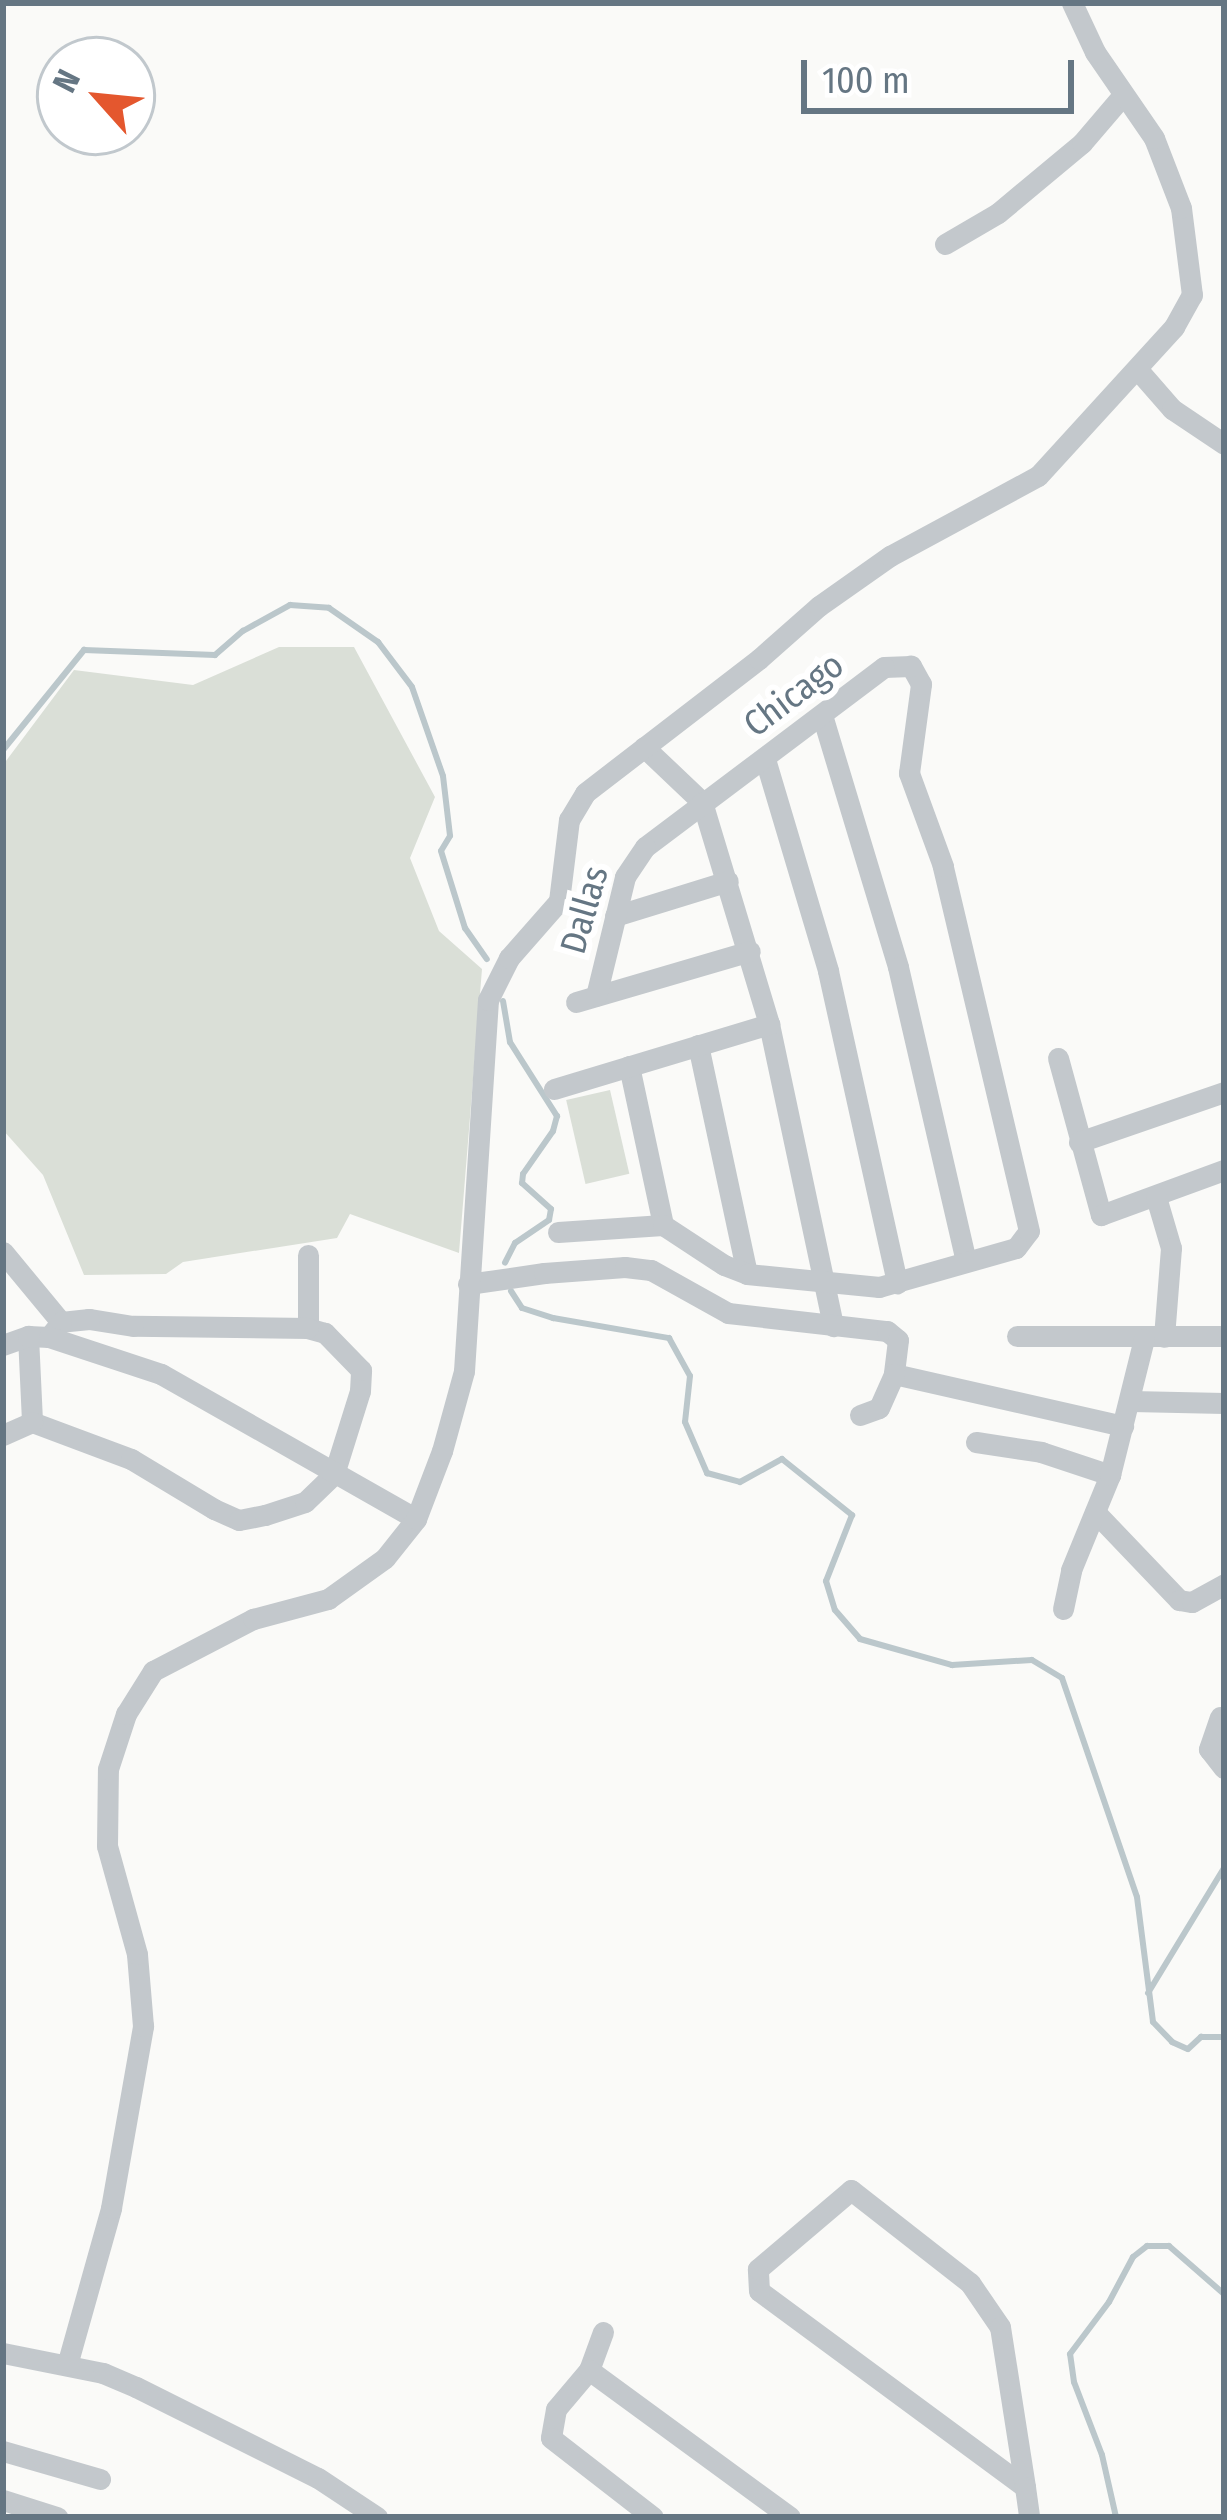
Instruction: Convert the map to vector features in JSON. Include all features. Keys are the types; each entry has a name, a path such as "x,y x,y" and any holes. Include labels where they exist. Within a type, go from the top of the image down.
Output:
{"street":[{"path":"68,2365 111,2208 143,2026 137,1954 107,1846 108,1768 126,1714 153,1671 253,1619 328,1599 385,1558 416,1519 442,1451 464,1371 488,1000 494,983 559,901 569,820 585,794 872,568 1038,476 1138,370 1185,311 1192,295 1192,262 1181,208 1154,138 1123,95 1072,3"},
{"path":"945,244 998,213 1082,143 1123,95"},
{"path":"1138,370 1172,409 1224,444"},
{"name":"Chicago","path":"702,802 898,662 911,666 921,684 909,772 943,866 1029,1231 1016,1248 966,1261"},
{"path":"558,1232 664,1225 724,1265 747,1274 825,1284 879,1287 966,1261 898,967 823,715"},
{"path":"644,747 702,802 728,881 769,1024 833,1326"},
{"path":"766,759 828,970 897,1282"},
{"name":"Dallas","path":"702,802 634,858 586,999 750,951"},
{"path":"615,916 728,881"},
{"path":"554,1089 769,1024"},
{"path":"698,1045 747,1274"},
{"path":"1058,1058 1101,1215 1224,1170"},
{"path":"628,1066 664,1225"},
{"path":"1079,1142 1224,1092"},
{"path":"1064,1609 1071,1570 1110,1475 1154,1338 1171,1248 1156,1197"},
{"path":"3,1252 46,1331 32,1423"},
{"path":"308,1255 308,1328"},
{"path":"468,1284 625,1267 651,1270 728,1313 894,1335 894,1374 879,1408 860,1415"},
{"path":"3,1346 46,1331 308,1328 325,1334 361,1370 360,1391 334,1474 305,1502 239,1520 131,1459 32,1423 3,1435"},
{"path":"46,1331 161,1374 416,1519"},
{"path":"1017,1336 1224,1336"},
{"path":"894,1374 1123,1426"},
{"path":"1131,1401 1224,1403"},
{"path":"976,1442 1041,1453 1110,1475"},
{"path":"1095,1512 1179,1600 1192,1602 1224,1584"},
{"path":"1223,1717 1209,1748 1224,1768"},
{"path":"1025,2487 759,2290 758,2269 851,2190 970,2283 1000,2327 1025,2487 1029,2517"},
{"path":"603,2332 589,2370 556,2409 551,2438 653,2517"},
{"path":"3,2353 68,2365 136,2387 318,2478 377,2517"},
{"path":"589,2370 790,2517"},
{"path":"3,2451 100,2479"},
{"path":"3,2500 57,2517"}],"shaded area":[{"path":"279,647 354,647 435,797 410,858 439,931 482,969 459,1253 350,1214 337,1238 183,1262 166,1274 84,1275 43,1175 3,1130 3,765 74,670 193,685"},
{"path":"610,1090 629,1174 585,1184 566,1100"}],"waterway":[{"path":"3,750 84,650 215,655 243,631 290,605 329,608 378,642 412,687 443,776 450,836 441,851 465,928 487,959"},
{"path":"503,1001 510,1042 557,1116 522,1183 551,1209 549,1220 515,1243 505,1263"},
{"path":"511,1291 522,1308 553,1318 669,1338 690,1376 685,1422 707,1473 740,1482 782,1459 852,1515 826,1581 835,1610 860,1639 952,1665 1032,1660 1062,1678 1137,1897 1153,2022 1172,2042 1188,2049 1201,2037 1224,2037"},
{"path":"1148,1993 1224,1868"},
{"path":"1116,2517 1102,2455 1074,2382 1070,2354 1109,2302 1133,2257 1147,2246 1169,2246 1224,2294"}]}
